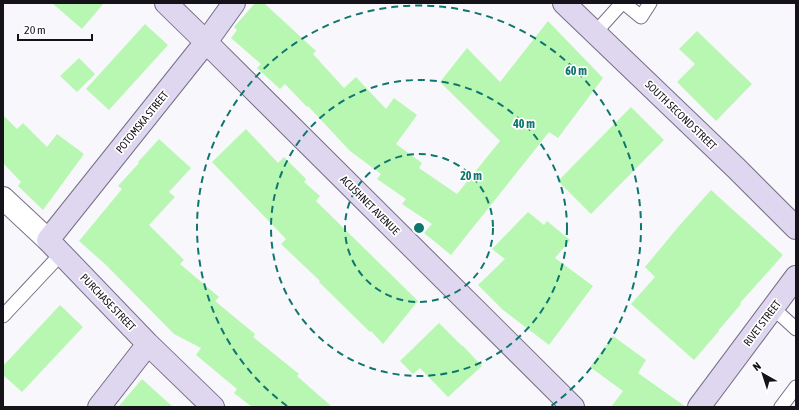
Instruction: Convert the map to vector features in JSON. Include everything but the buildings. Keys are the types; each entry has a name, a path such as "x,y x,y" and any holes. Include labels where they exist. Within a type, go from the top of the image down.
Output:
{"street":[{"name":"ACUSHNET AVENUE","path":"166,3 573,407"},
{"name":"POTOMSKA STREET","path":"54,247 234,3"},
{"name":"SOUTH SECOND STREET","path":"564,3 736,168 796,228"},
{"name":"PURCHASE STREET","path":"3,198 54,247 148,344 213,407"},
{"name":"RIVET STREET","path":"699,407 796,277"},
{"path":"99,407 148,344"}],"lane":[{"path":"595,33 623,3 641,16 650,3"},
{"path":"3,316 54,247"},
{"path":"773,308 796,329"},
{"path":"781,407 796,387"}]}
